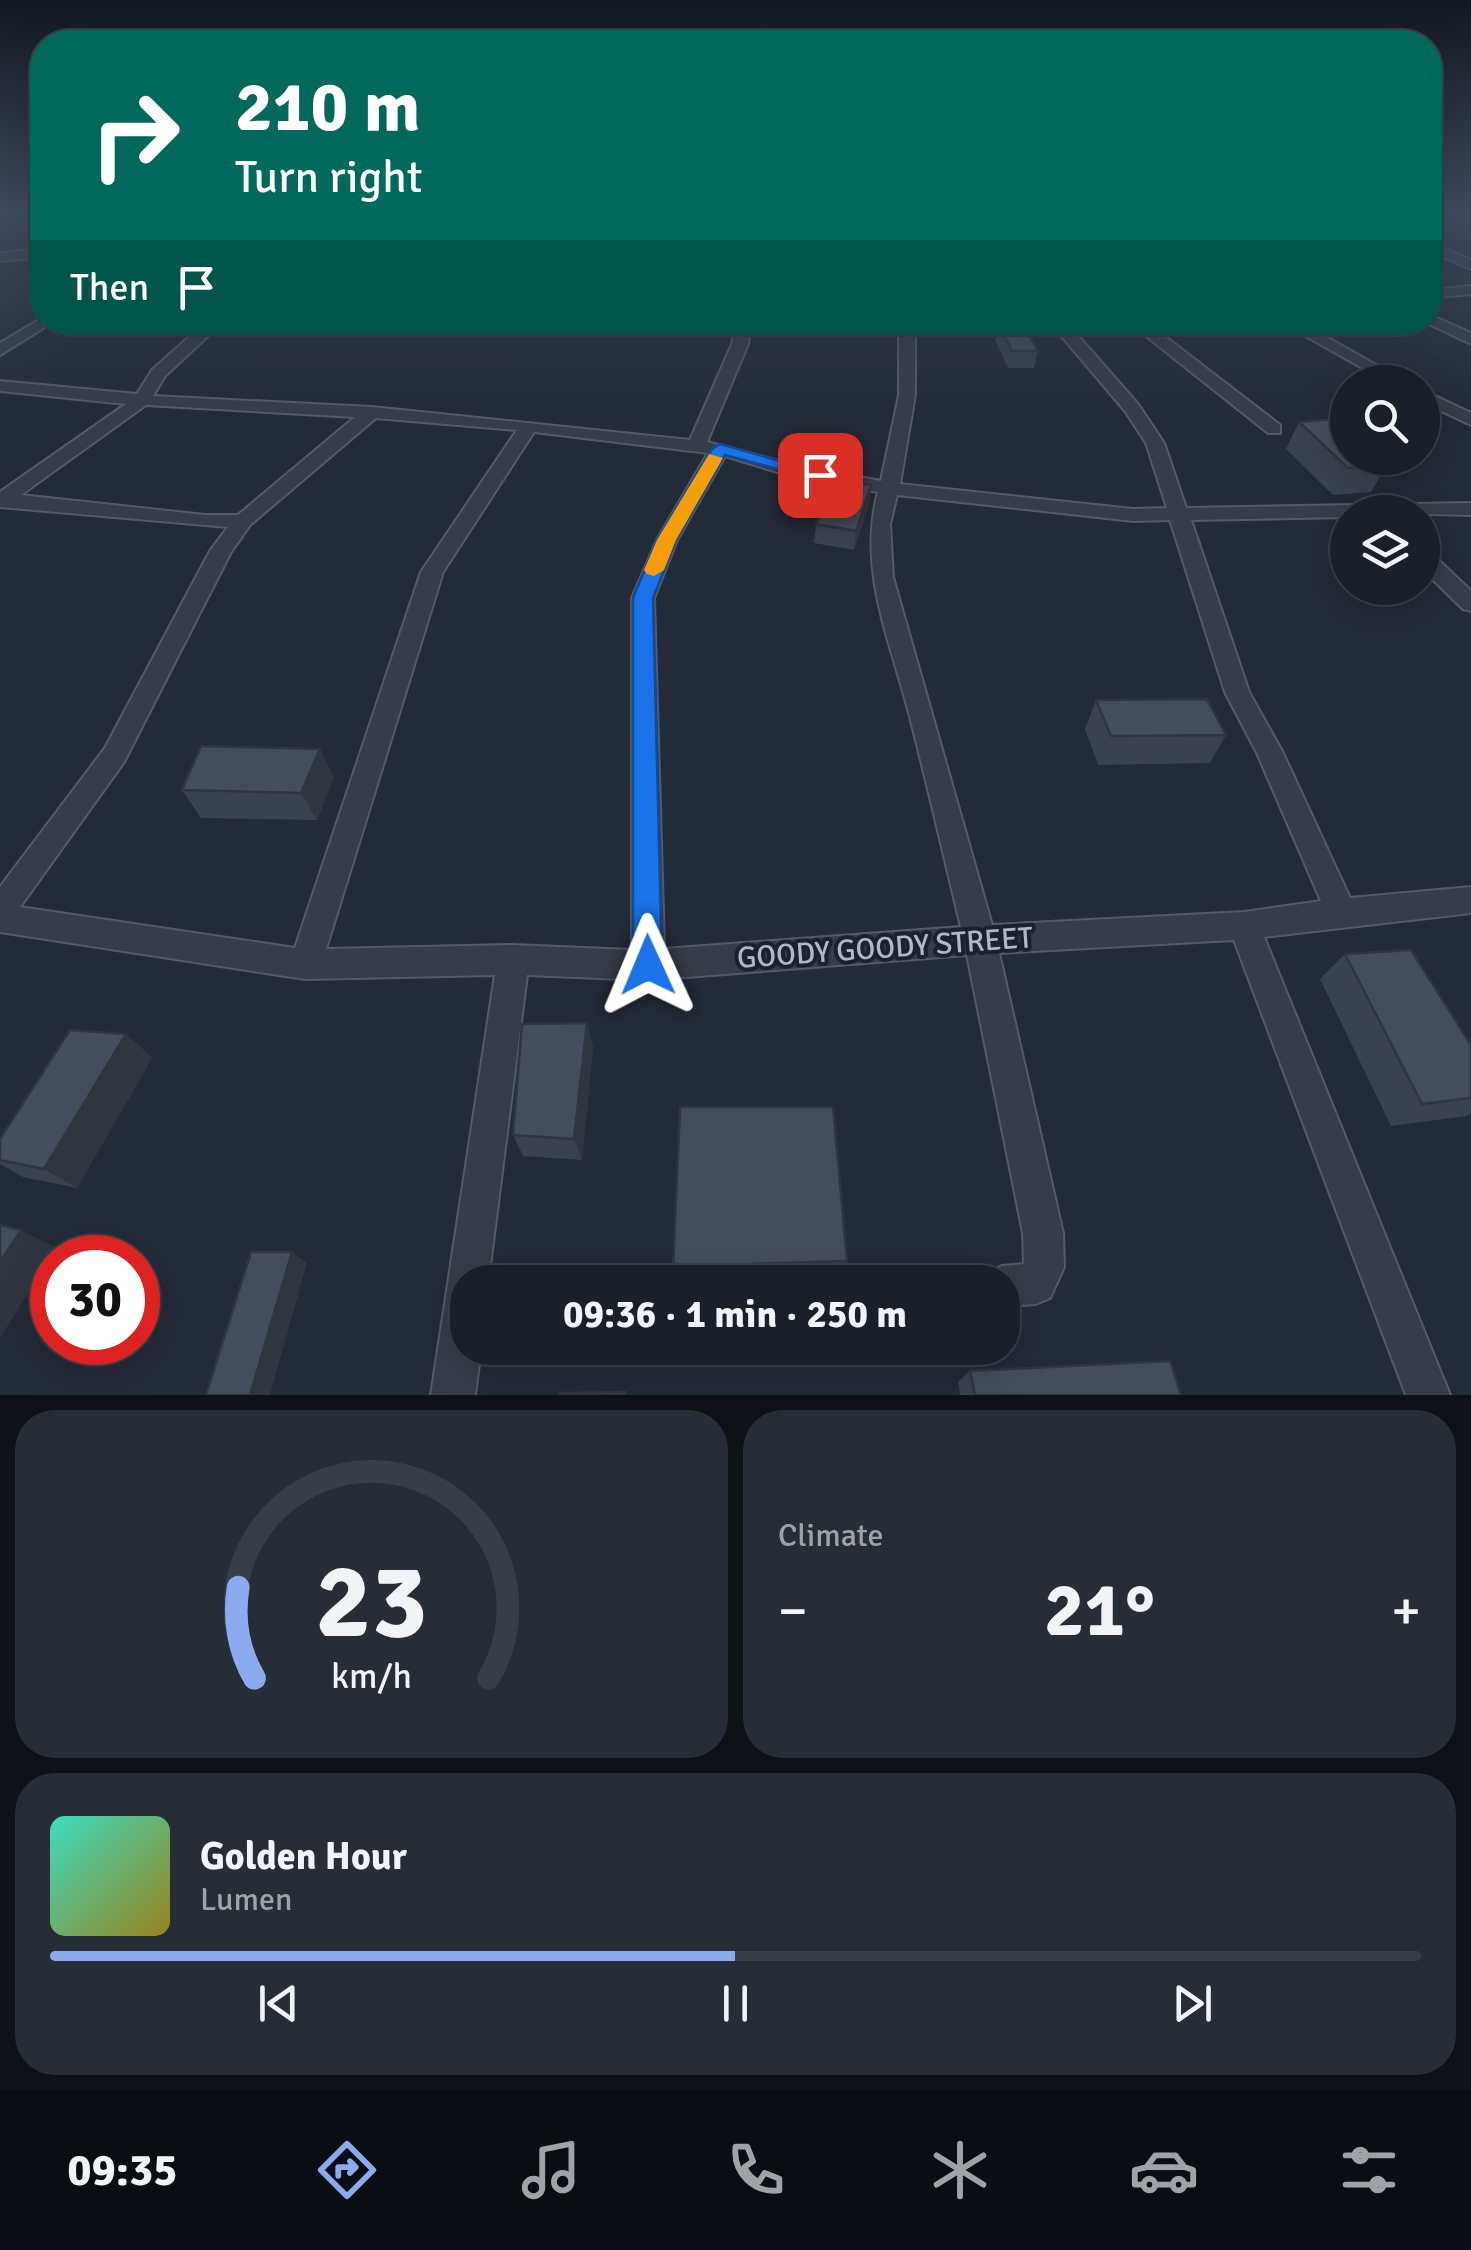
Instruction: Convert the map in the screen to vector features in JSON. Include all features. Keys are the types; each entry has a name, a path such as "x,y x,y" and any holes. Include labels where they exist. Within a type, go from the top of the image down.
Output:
{"street":[{"path":"1442,293 1471,290"},
{"path":"1442,325 1471,339"},
{"path":"0,350 30,330"},
{"path":"2,500 142,400 158,373 201,335"},
{"path":"648,965 643,598 708,447 742,335"},
{"path":"907,335 906,395 898,454 880,524 885,595 924,718 980,940 1043,1233 1044,1267 1036,1284 1020,1285"},
{"path":"1080,335 1155,442 1236,692 1270,754 1341,912"},
{"path":"1154,335 1274,428"},
{"path":"1312,335 1367,365"},
{"path":"0,386 142,400 372,412 529,426 708,447 787,469 887,488 1133,515 1330,512"},
{"path":"1440,405 1471,420"},
{"path":"0,914 115,755 221,551 243,521 372,412"},
{"path":"305,964 432,572 529,426"},
{"path":"2,500 205,521 243,521"},
{"path":"1440,510 1471,509"},
{"path":"1440,574 1471,604"},
{"name":"GOODY GOODY STREET","path":"0,914 305,964 513,960 648,965 980,940 1244,926 1471,900"},
{"path":"1244,926 1428,1395"},
{"path":"471,1265 513,960"},
{"path":"453,1395 457,1365"}],"building":[{"path":"1004,335 1029,335 1038,351 1012,351"},
{"path":"1330,419 1330,451 1299,422"},
{"path":"836,480 871,485 856,531 816,524"},
{"path":"1207,699 1226,735 1111,736 1096,700"},
{"path":"201,746 320,749 301,793 182,790"},
{"path":"1411,950 1471,1045 1471,1098 1422,1104 1345,954"},
{"path":"587,1023 574,1139 513,1135 522,1024"},
{"path":"70,1030 126,1034 44,1169 0,1160 0,1139"},
{"path":"680,1107 833,1107 847,1261 673,1265"},
{"path":"0,1225 21,1230 0,1262"},
{"path":"251,1252 292,1252 250,1395 206,1395"},
{"path":"1170,1361 1181,1395 975,1395 970,1371"},
{"path":"626,1392 625,1395 560,1395 560,1393"}],"slow traffic":[{"path":"654,570 715,458"}],"route":[{"path":"648,965 643,598 667,540 720,449 820,475"}]}
